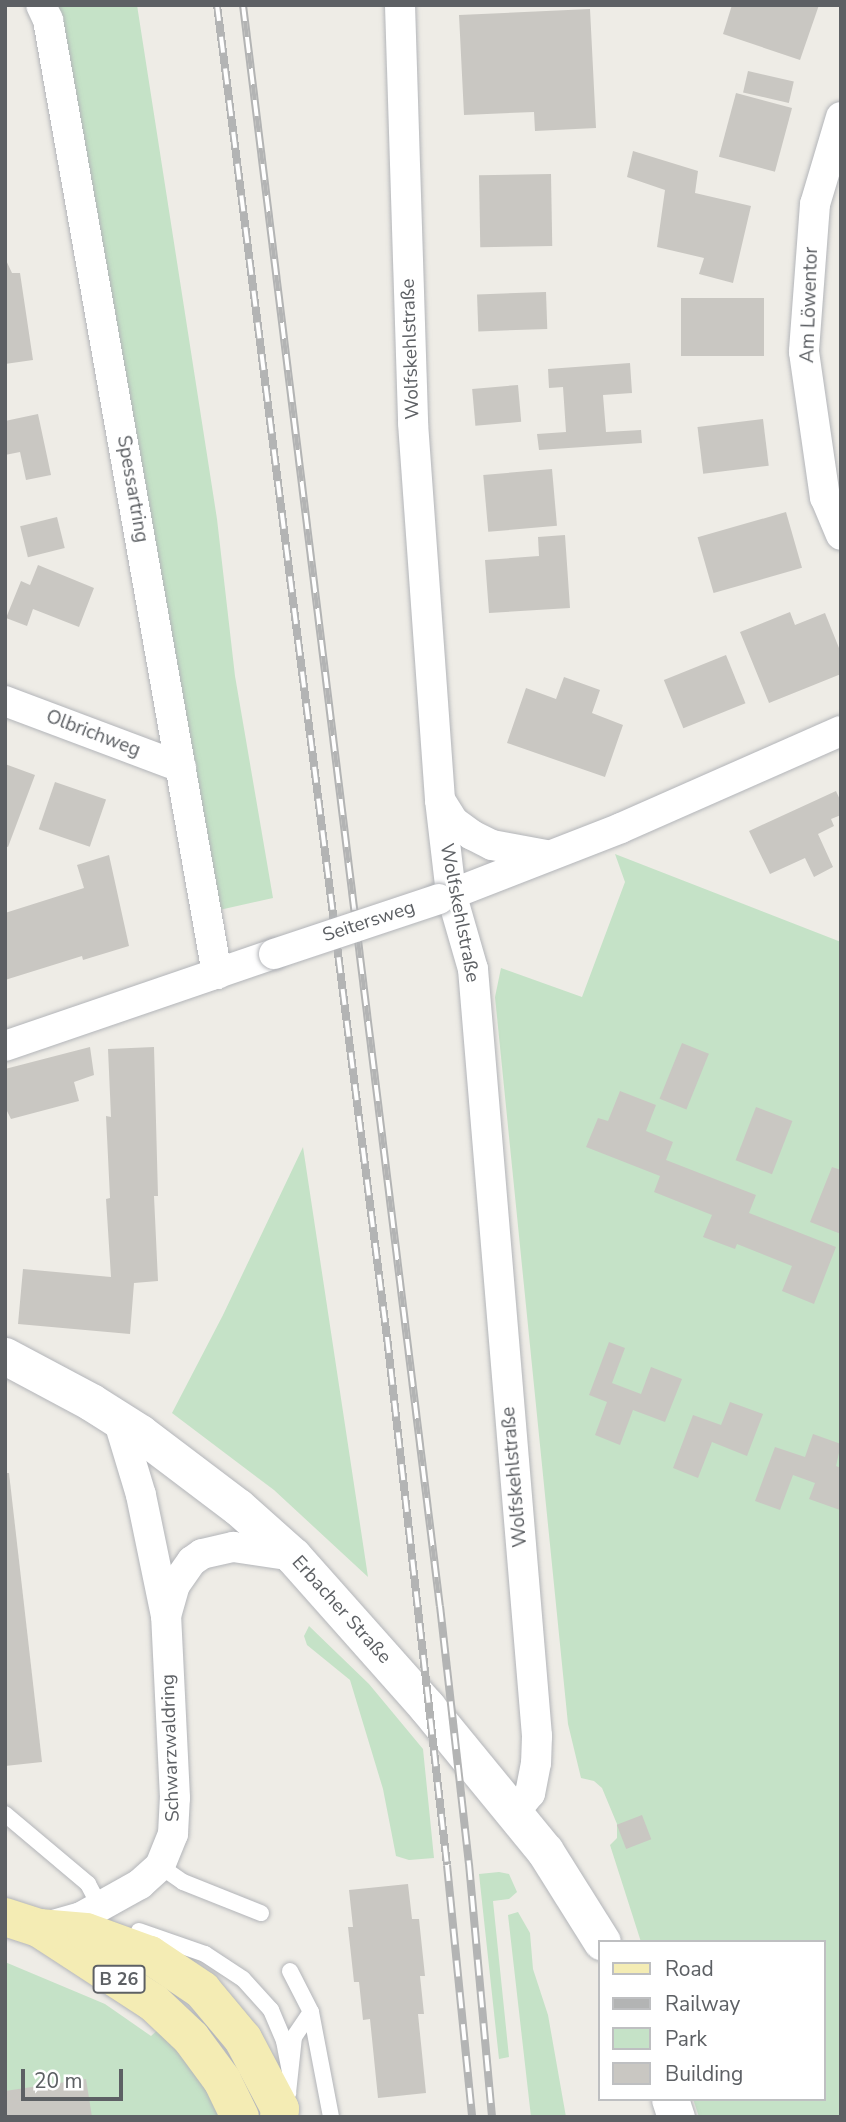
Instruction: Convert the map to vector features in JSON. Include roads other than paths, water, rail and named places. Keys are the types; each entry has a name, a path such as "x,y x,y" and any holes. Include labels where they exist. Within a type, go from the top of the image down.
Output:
{"main road":[{"name":"B 26","path":"22,1923 94,1920 202,1990 243,2039 279,2113"},
{"name":"B 26","path":"22,1923 89,1958 172,2018 222,2080 240,2117"}],"street":[{"name":"Spessartring","path":"41,5 48,20 216,974"},
{"name":"Wolfskehlstraße","path":"400,5 413,423 445,896 473,969 537,1736 537,1763 530,1793 514,1813"},
{"name":"Am Löwentor","path":"841,117 815,204 804,352 825,496 841,535"},
{"name":"Olbrichweg","path":"5,701 181,767"},
{"name":"Seitersweg","path":"5,1046 445,896 550,856 841,731"},
{"path":"440,800 454,822 472,835 492,845 550,856"},
{"name":"Erbacher Straße","path":"5,1356 118,1419 229,1500 293,1556 427,1707 514,1813 570,1887 601,1940"},
{"name":"Schwarzwaldring","path":"118,1419 141,1495 166,1616 175,1798 173,1833 160,1867"},
{"name":"Schwarzwaldring","path":"166,1616 175,1585 192,1561 202,1554 233,1547 293,1556"},
{"path":"94,1920 160,1867"}],"lane":[{"path":"5,1814 88,1884 94,1920 126,1927 205,1954 228,1968 271,2010 284,2041 290,2071"},
{"path":"160,1867 183,1882 261,1913"},
{"path":"290,1971 311,2012 331,2117"},
{"path":"279,2113 288,2093 294,2037 311,2012"}],"railway":[{"path":"217,5 387,1337 447,1865 472,2117"},
{"path":"243,5 440,1606 469,1864 492,2117"}]}
